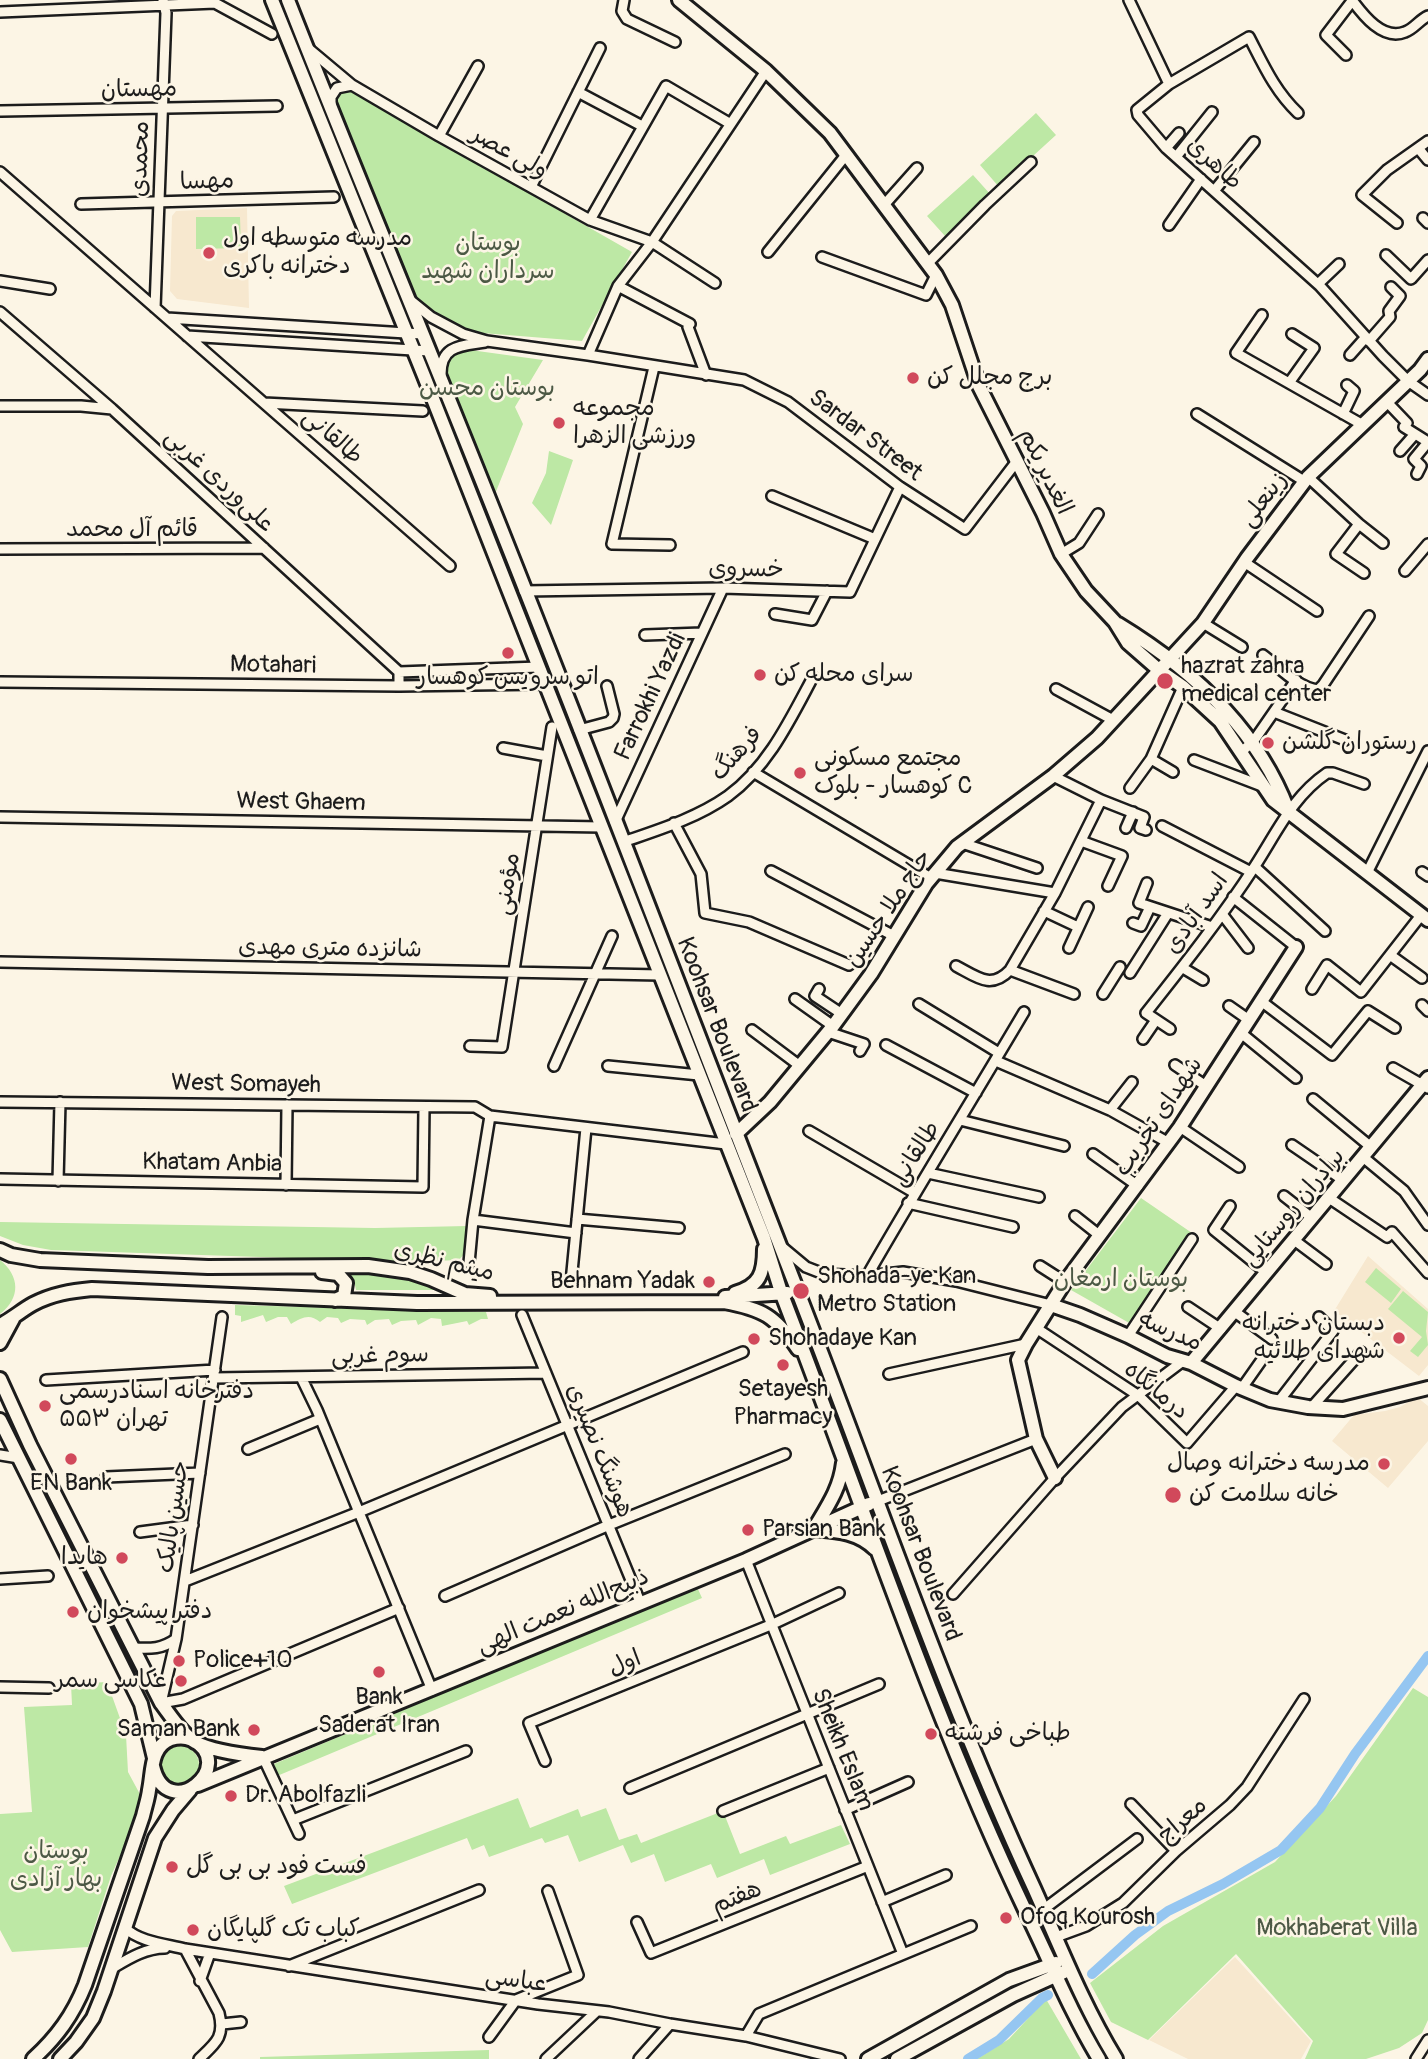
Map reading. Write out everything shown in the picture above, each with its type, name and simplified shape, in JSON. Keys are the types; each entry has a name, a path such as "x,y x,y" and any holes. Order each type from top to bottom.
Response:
{"street":[{"name":"Koohsar Boulevard","path":"272,0 413,349 764,1238 782,1294 919,1665 994,1845 1100,2059"},
{"name":"Koohsar Boulevard","path":"288,0 623,842 798,1291 913,1600 1010,1837 1103,2038 1116,2059"},
{"path":"624,0 622,11 627,19 675,42"},
{"name":"الغدیر یکم","path":"679,0 766,71 830,133 932,269 952,305 979,386 1062,554 1086,591 1115,622 1128,643 1220,721 1273,800 1425,917"},
{"path":"1129,0 1169,84"},
{"path":"1346,55 1326,35 1352,1 1368,20 1391,34 1406,32 1428,16"},
{"path":"0,12 215,3 272,34"},
{"name":"محمدی","path":"155,308 167,4"},
{"name":"طاهری","path":"1298,113 1283,99 1249,37 1169,84 1137,110 1138,115 1166,148 1318,284 1408,381 1428,395"},
{"name":"ولی عصر","path":"306,46 325,65 352,85 439,136 590,220 652,242 715,283"},
{"path":"531,187 600,48"},
{"path":"439,136 478,66"},
{"path":"588,355 618,286 652,242 766,71"},
{"path":"331,109 331,97 337,88 352,85"},
{"path":"590,220 666,86 729,123"},
{"path":"578,92 642,126"},
{"name":"مهستان","path":"1,111 277,106"},
{"path":"1176,157 1212,112"},
{"path":"1166,148 1179,133"},
{"path":"1397,223 1362,195 1387,170 1428,141"},
{"path":"1214,191 1254,142"},
{"path":"1418,148 1428,160"},
{"path":"768,251 846,155"},
{"path":"822,257 926,295 932,269 985,205 1031,162"},
{"path":"884,205 917,168"},
{"name":"طالقانی","path":"0,172 450,566"},
{"path":"1169,225 1201,179"},
{"name":"مهسا","path":"81,204 334,197"},
{"path":"1386,255 1411,279 1428,260"},
{"path":"1318,284 1339,264"},
{"path":"0,281 50,289"},
{"path":"618,286 689,325 706,375"},
{"path":"1350,355 1390,317 1389,311 1400,296 1391,287"},
{"path":"408,299 452,329 487,341"},
{"name":"علی‌وردی غربی","path":"0,312 112,409 399,672"},
{"path":"1262,315 1236,353 1363,425"},
{"path":"167,318 422,334"},
{"path":"1289,383 1314,348 1292,334"},
{"path":"187,336 429,351"},
{"path":"441,379 441,363 449,351 487,341"},
{"name":"Sardar Street","path":"487,341 744,380 788,402 900,487 964,529 1017,461"},
{"name":"زینعلی","path":"1160,671 1203,623 1244,562 1306,479 1420,370 1428,359"},
{"path":"654,367 612,544 670,545"},
{"path":"1343,414 1354,391 1347,385"},
{"path":"81,406 89,389"},
{"path":"263,402 423,411"},
{"path":"1387,402 1407,423 1404,427 1428,442 1414,459 1421,466 1417,474"},
{"path":"0,406 81,406 112,409"},
{"path":"1197,414 1306,479 1383,543"},
{"path":"1400,452 1415,434"},
{"name":"خسروی","path":"524,591 723,588 850,592 900,487"},
{"path":"772,496 875,539"},
{"path":"1062,554 1079,543 1098,514"},
{"path":"1359,524 1336,554 1364,573"},
{"path":"1405,571 1428,544"},
{"name":"قائم آل محمد","path":"0,549 264,548"},
{"path":"1244,562 1317,611"},
{"name":"Farrokhi Yazdi","path":"615,822 723,588"},
{"path":"775,614 812,620 827,591"},
{"path":"1263,655 1296,680 1318,690 1369,616"},
{"path":"1115,622 1170,660 1229,712 1253,742 1282,792 1289,810"},
{"path":"1203,623 1242,647"},
{"path":"645,635 702,633"},
{"path":"400,686 399,672 539,667"},
{"name":"حاج ملا حسین","path":"736,1134 755,1118 842,1014 871,974 933,875 962,843 1053,776 1097,738 1160,671"},
{"name":"فرهنگ","path":"623,842 704,811 728,796 753,772 773,747 813,677"},
{"path":"1242,751 1253,742 1296,680"},
{"name":"Motahari","path":"0,682 400,686 546,684"},
{"path":"579,730 613,718 607,686"},
{"path":"1130,788 1151,760 1183,687"},
{"path":"1056,690 1113,720"},
{"path":"1275,712 1345,740"},
{"name":"مؤمنی","path":"470,1046 502,1047 552,727"},
{"path":"503,748 547,756"},
{"path":"1368,872 1428,751"},
{"path":"1151,760 1173,772"},
{"path":"1194,760 1262,786"},
{"path":"753,772 933,875 1055,893"},
{"name":"اسد آبادی","path":"1156,1020 1146,1013 1222,914 1289,810 1327,773 1363,784"},
{"path":"1053,776 1101,800 1144,817 1140,828 1146,830"},
{"path":"956,966 985,981 1003,978 1010,970 1055,893 1101,800"},
{"path":"1126,828 1133,812"},
{"name":"West Ghaem","path":"0,817 602,827"},
{"path":"674,823 701,874 705,913 749,922 849,965"},
{"path":"1162,826 1253,869 1325,931"},
{"path":"1081,841 1122,856 1108,886"},
{"path":"962,843 1037,868"},
{"path":"771,871 894,936"},
{"path":"1147,883 1139,903 1212,927"},
{"path":"1233,897 1296,947"},
{"path":"1069,948 1088,907"},
{"path":"1133,923 1141,926 1150,907"},
{"path":"1044,911 1078,927"},
{"path":"1130,973 1168,913"},
{"path":"1222,914 1248,948"},
{"path":"1312,989 1327,965 1361,992 1425,917"},
{"path":"554,1066 612,936"},
{"name":"شهدای تخریب","path":"1026,1344 1065,1282 1180,1127 1296,947"},
{"path":"1390,955 1422,978"},
{"name":"شانزده متری مهدی","path":"0,962 660,975"},
{"path":"1103,994 1120,967"},
{"path":"1183,968 1203,980"},
{"path":"1010,970 1074,994"},
{"path":"819,989 815,996 842,1014"},
{"path":"795,999 830,1029 864,1044 860,1051"},
{"path":"1261,1001 1332,1055 1368,1011 1395,1028"},
{"path":"919,1004 998,1057 1110,1110 1169,1143"},
{"path":"1229,1006 1249,1020"},
{"name":"طالقانی","path":"867,1276 1024,1012"},
{"path":"1143,1039 1156,1020 1170,1030"},
{"path":"752,1030 800,1066"},
{"path":"1241,1033 1296,1078"},
{"path":"886,1045 976,1093"},
{"path":"1175,1065 1206,1086"},
{"path":"608,1066 699,1075"},
{"path":"1393,1068 1426,1084"},
{"path":"1110,1110 1132,1082"},
{"name":"برادران روستایی","path":"1187,1362 1221,1329 1426,1084"},
{"path":"1313,1099 1404,1191 1428,1225"},
{"name":"West Somayeh","path":"0,1102 475,1107 490,1116 726,1144"},
{"path":"58,1181 60,1102"},
{"path":"286,1185 288,1105"},
{"name":"Khatam Anbia","path":"0,1179 423,1187 424,1107"},
{"path":"469,1262 490,1116"},
{"path":"960,1120 1065,1146"},
{"path":"1180,1127 1239,1167"},
{"path":"571,1282 586,1128"},
{"path":"809,1131 915,1193"},
{"path":"1293,1145 1343,1180"},
{"path":"1093,1154 1138,1186"},
{"path":"928,1173 1039,1197"},
{"path":"1284,1196 1312,1218"},
{"path":"1329,1198 1387,1237 1392,1232 1428,1273"},
{"path":"908,1203 1013,1227"},
{"path":"1230,1206 1214,1230 1267,1272"},
{"path":"1074,1216 1099,1235"},
{"path":"577,1219 679,1228"},
{"path":"473,1220 576,1233"},
{"path":"722,1297 741,1291 760,1279 764,1260 764,1238"},
{"path":"1128,1336 1192,1239"},
{"path":"1294,1240 1326,1264"},
{"name":"مدرسه","path":"778,1244 806,1268 824,1274 867,1276 903,1272 956,1281 1051,1305 1080,1315 1239,1387 1279,1401 1311,1408 1343,1409 1428,1388"},
{"name":"میثم نظری","path":"5,1253 40,1260 208,1266 328,1265 386,1268 430,1279 465,1294 509,1299 722,1297 798,1291"},
{"path":"1040,1266 1065,1282"},
{"path":"287,1267 338,1274 346,1283 346,1289 344,1296 335,1301"},
{"name":"میثم نظری","path":"0,1325 48,1298 65,1292 92,1289 417,1303 724,1302 762,1312 777,1323 808,1364"},
{"path":"1188,1307 1221,1329"},
{"path":"1235,1312 1272,1339"},
{"name":"هوشنگ نصیری","path":"522,1315 640,1602"},
{"name":"حسین پالیک","path":"161,1703 176,1639 222,1317"},
{"path":"1279,1401 1333,1331 1319,1317"},
{"path":"0,1343 13,1319"},
{"name":"درمانگاه","path":"1036,1328 1139,1396 1186,1443 1239,1387"},
{"path":"889,1374 1026,1344"},
{"path":"1026,1344 1018,1360 1036,1438 1055,1478"},
{"path":"185,1581 359,1513 743,1352"},
{"path":"1311,1408 1360,1352"},
{"path":"1239,1387 1261,1361"},
{"path":"953,1594 1055,1478 1122,1407 1187,1362"},
{"name":"سوم غربی","path":"46,1380 214,1374 301,1377 546,1373"},
{"path":"301,1377 400,1608 432,1690"},
{"path":"0,1379 30,1445 161,1703 175,1722 201,1747 207,1762 203,1779 173,1810 155,1838 93,2018 60,2059"},
{"path":"248,1449 320,1419"},
{"path":"1,1425 141,1704 155,1775 174,1791 194,1787"},
{"path":"878,1501 1036,1438"},
{"path":"445,1596 609,1525 785,1454"},
{"path":"0,1455 19,1458"},
{"path":"843,1460 841,1478 835,1494 814,1529 854,1535 877,1551"},
{"path":"106,1477 200,1473"},
{"name":"ذبیح‌الله نعمت الهی","path":"194,1787 746,1560 878,1501"},
{"path":"140,1532 193,1525"},
{"name":"Sheikh Eslam","path":"746,1560 904,1954"},
{"path":"0,1579 48,1576"},
{"path":"773,1624 839,1593"},
{"path":"161,1703 183,1699 400,1608"},
{"name":"اول","path":"545,1761 529,1723 773,1624"},
{"path":"134,1648 155,1649 176,1639"},
{"path":"630,1788 879,1684"},
{"path":"0,1687 49,1688"},
{"name":"معراج","path":"1056,1937 1086,1926 1123,1903 1176,1851 1230,1805 1247,1787 1304,1699"},
{"path":"33,2059 61,2030 76,2009 143,1816 153,1762 163,1744 170,1739 187,1738 233,1753 263,1757 299,1834"},
{"path":"293,1820 466,1751"},
{"path":"723,1811 829,1768"},
{"path":"845,1810 908,1782"},
{"path":"1131,1804 1176,1851"},
{"path":"1044,1909 1137,1839"},
{"name":"هفتم","path":"637,1922 651,1953 868,1866"},
{"path":"883,1902 946,1875"},
{"path":"289,1966 480,1890"},
{"path":"489,2037 516,2000 578,1975 548,1891"},
{"path":"746,2036 759,2014 971,1926"},
{"path":"125,1928 132,1935 185,1949"},
{"path":"111,1969 132,1956 156,1948 185,1949"},
{"path":"185,1949 219,2013 222,2024 217,2043 200,2059"},
{"name":"عباسی","path":"185,1949 746,2036 840,2059"},
{"path":"200,1981 210,1953"},
{"path":"897,2059 1068,1964"},
{"path":"868,2059 1009,1980 1054,1970"},
{"path":"546,2059 597,2011"},
{"path":"222,2024 242,2022"},
{"path":"639,2059 670,2025"},
{"path":"1416,2059 1428,2039"}],"shaded area":[{"name":"مدرسه متوسطه اول دخترانه باکری","path":"247,208 249,308 177,299 170,291 172,216 176,211"},
{"name":"دبستان دخترانه شهدای طلائیه","path":"1368,1256 1428,1309 1428,1365 1419,1376 1334,1311"},
{"name":"مدرسه دخترانه وصال","path":"1417,1397 1428,1406 1428,1441 1388,1488 1332,1441 1354,1415 1400,1407"},
{"path":"1235,1957 1311,2041 1301,2059 1188,2059 1149,2040"}],"green space":[{"name":"بوستان سرداران شهید","path":"348,90 632,252 582,341 465,331 424,307 417,297 355,157 335,106 337,95"},
{"path":"1036,113 1056,135 999,187 980,165"},
{"path":"973,175 991,195 945,236 927,216"},
{"path":"196,217 240,217 241,248 196,249"},
{"name":"بوستان محسن","path":"463,349 543,360 515,407 523,424 495,494 443,366 451,353"},
{"path":"549,451 573,460 551,525 532,503 546,473"},
{"name":"بوستان ارمغان","path":"1141,1198 1192,1233 1131,1324 1071,1290"},
{"path":"0,1222 375,1228 467,1226 464,1254 459,1260 411,1262 51,1250 23,1245 0,1236"},
{"path":"0,1260 11,1273 15,1294 0,1314"},
{"path":"1376,1268 1401,1289 1391,1303 1365,1282"},
{"path":"335,1271 398,1277 442,1290 356,1290 349,1275"},
{"path":"1403,1291 1428,1312 1428,1345 1418,1357 1410,1351 1422,1337 1388,1309"},
{"path":"235,1305 486,1312 488,1319 481,1319 469,1325 467,1321 442,1326 441,1319 431,1318 418,1325 416,1320 392,1325 389,1319 375,1320 367,1325 365,1320 350,1319 341,1323 338,1318 327,1317 320,1322 309,1317 291,1324 287,1317 266,1322 263,1315 241,1322 241,1316 235,1315"},
{"path":"697,1587 702,1598 277,1776 274,1764"},
{"name":"بوستان بهار آزادی","path":"107,1682 126,1735 128,1772 142,1798 129,1836 111,1876 88,1947 12,1952 0,1930 0,1814 32,1812 24,1707 72,1705 71,1684"},
{"name":"Mokhaberat Villa","path":"1413,1688 1428,1697 1428,2020 1422,2033 1399,2048 1366,2059 1305,2059 1313,2041 1236,1954 1148,2040 1111,2022 1090,1983 1163,1926 1275,1862 1336,1796"},
{"path":"180,1746 194,1751 199,1765 194,1779 180,1784 166,1779 161,1765 166,1751"},
{"path":"518,1798 530,1828 578,1809 581,1817 606,1808 619,1840 637,1834 641,1843 723,1811 740,1854 786,1836 790,1844 841,1825 850,1844 770,1875 764,1859 717,1878 711,1864 665,1882 654,1854 631,1863 623,1845 579,1862 568,1835 545,1843 542,1838 489,1857 484,1845 472,1850 467,1838 292,1904 284,1886"},
{"path":"1046,1999 1081,2059 977,2059 1009,2039"},
{"path":"489,2050 489,2059 260,2059 260,2057"}],"waterway":[{"path":"1092,1974 1135,1935 1168,1911 1223,1884 1281,1850 1320,1808 1355,1754 1428,1656"},
{"path":"968,2059 999,2040 1048,1995"}],"place":[{"name":"مدرسه متوسطه اول دخترانه باکری","path":"209,253"},
{"name":"برج مجلل کن","path":"913,378"},
{"name":"مجموعه ورزشی الزهرا","path":"559,423"},
{"name":"اتو سرویس کوهسار","path":"508,653"},
{"name":"سرای محله کن","path":"760,675"},
{"name":"hazrat zahra medical center","path":"1165,681"},
{"name":"رستوران گلشن","path":"1268,743"},
{"name":"مجتمع مسکونی کوهسار - بلوک C","path":"800,773"},
{"name":"Behnam Yadak","path":"709,1282"},
{"name":"Shohada-ye Kan Metro Station","path":"801,1291"},
{"name":"دبستان دخترانه شهدای طلائیه","path":"1399,1338"},
{"name":"Shohadaye Kan","path":"754,1339"},
{"name":"Setayesh Pharmacy","path":"783,1365"},
{"name":"دفترخانه اسنادرسمی ۵۵۳ تهران","path":"45,1406"},
{"name":"EN Bank","path":"71,1459"},
{"name":"مدرسه دخترانه وصال","path":"1384,1464"},
{"name":"خانه سلامت کن","path":"1173,1495"},
{"name":"Parsian Bank","path":"748,1530"},
{"name":"هایدا","path":"122,1558"},
{"name":"دفتر پیشخوان","path":"73,1612"},
{"name":"Police+10","path":"179,1661"},
{"name":"Bank Saderat Iran","path":"379,1672"},
{"name":"عکاسی سمر","path":"181,1681"},
{"name":"Saman Bank","path":"254,1730"},
{"name":"طباخی فرشته","path":"931,1734"},
{"name":"Dr. Abolfazli","path":"231,1796"},
{"name":"فست فود بی بی گل","path":"172,1867"},
{"name":"Ofoq Kourosh","path":"1006,1918"},
{"name":"کباب تک گلپایگان","path":"193,1930"}]}
